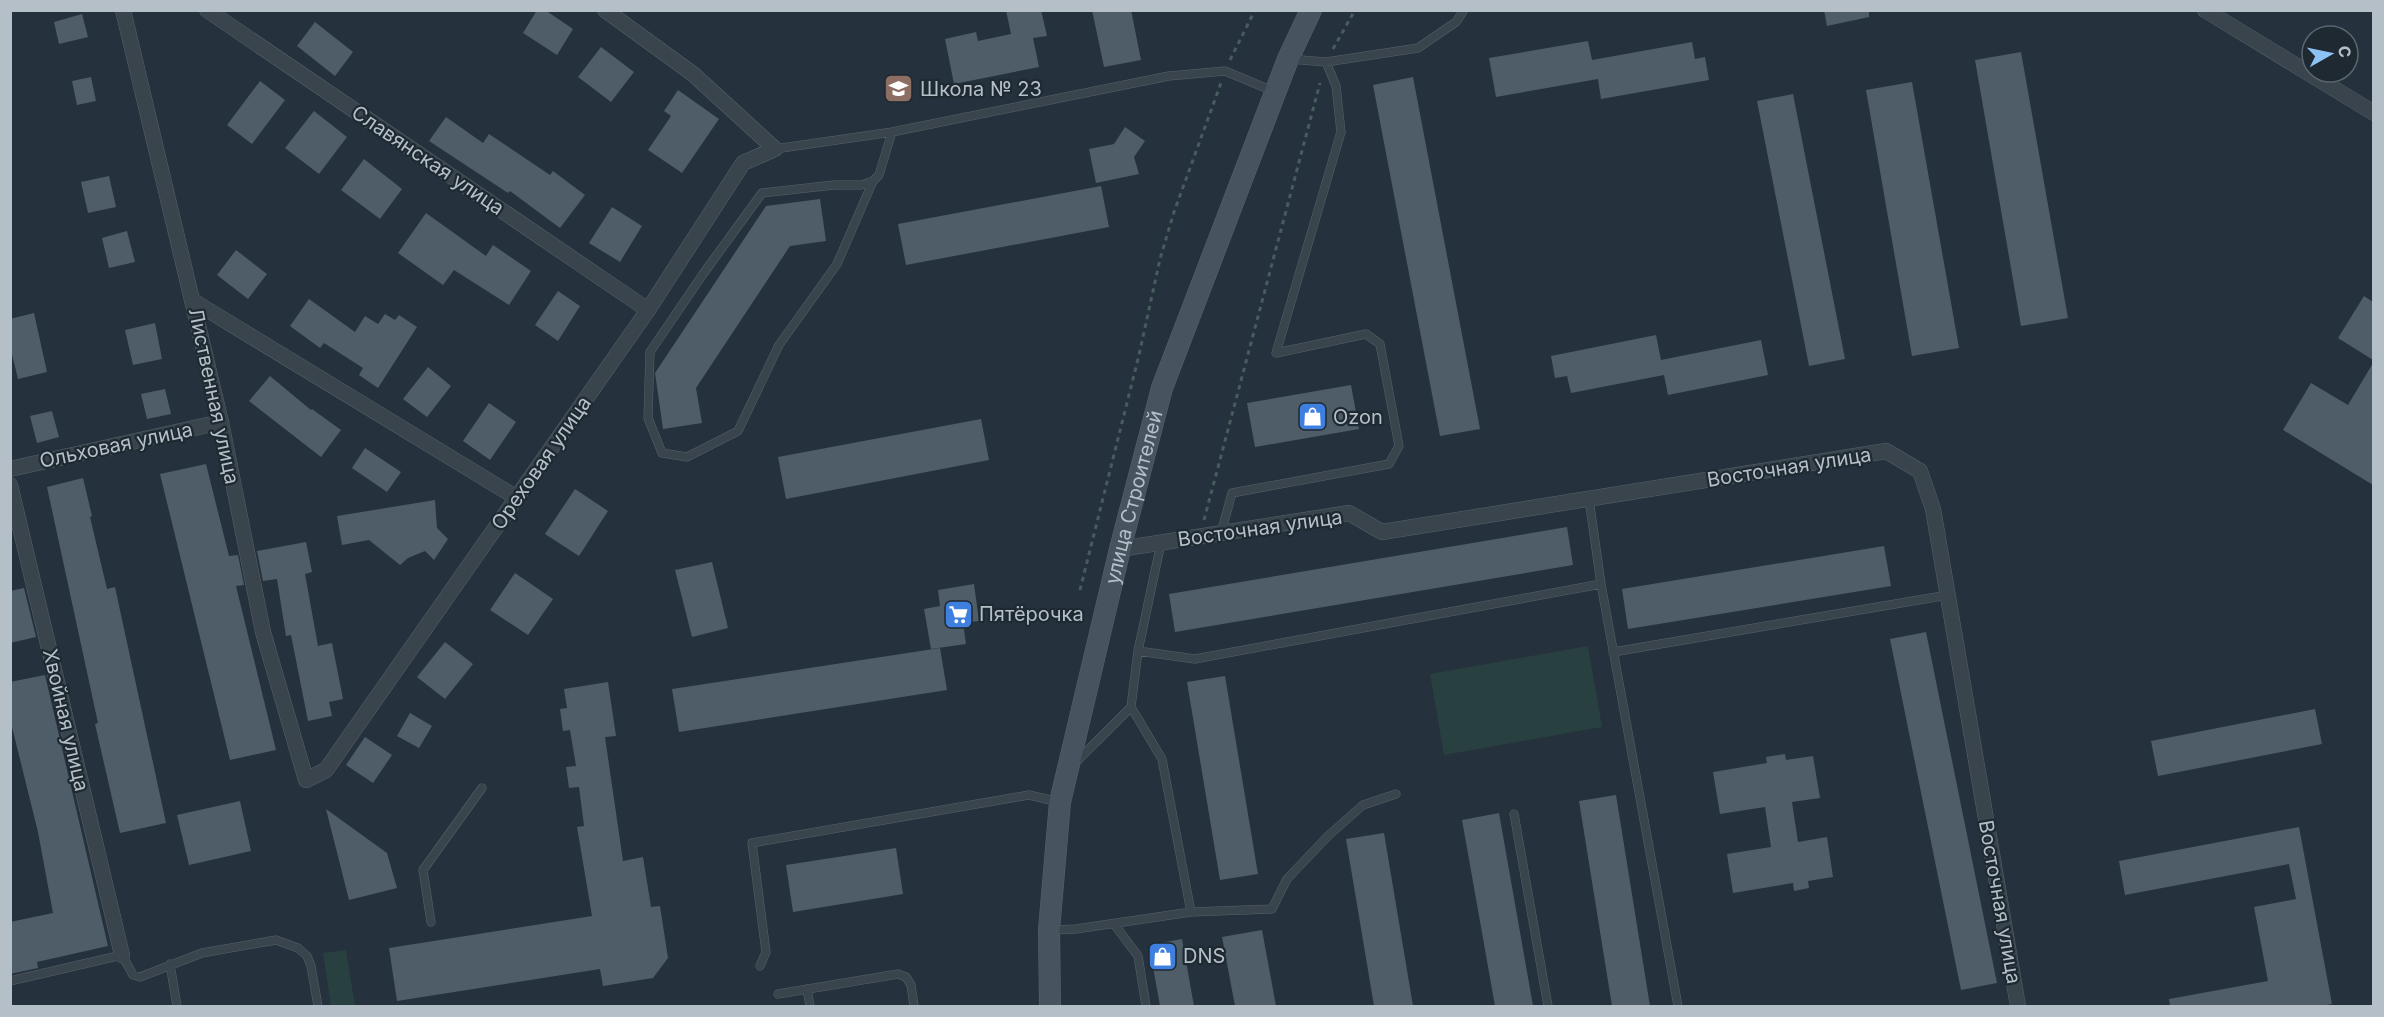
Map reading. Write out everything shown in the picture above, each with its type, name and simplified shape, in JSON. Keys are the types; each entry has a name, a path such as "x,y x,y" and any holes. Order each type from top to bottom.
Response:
{"main road":[{"name":"улица Строителей","path":"1050,1006 1049,930 1060,802 1120,549 1162,388 1288,59 1311,10"}],"street":[{"name":"Лиственная улица","path":"123,10 221,422 263,632 306,780"},
{"name":"Славянская улица","path":"207,10 648,310"},
{"path":"605,10 693,74 775,149"},
{"path":"2205,10 2373,113"},
{"name":"Ореховая улица","path":"306,780 326,770 648,310 743,163 775,149"},
{"path":"193,301 517,498"},
{"name":"Ольховая улица","path":"10,468 221,422"},
{"name":"Восточная улица","path":"1120,549 1349,513 1382,532 1886,451 1920,471 1933,509 2018,1006"},
{"name":"Хвойная улица","path":"10,485 122,955"}],"lane":[{"path":"1288,59 1326,62 1418,48 1456,22 1464,10"},
{"path":"1221,533 1232,493 1389,464 1399,446 1380,344 1366,334 1276,353 1341,132 1336,86 1326,62"},
{"path":"775,149 892,132 1169,76 1225,71 1275,93"},
{"path":"873,181 861,185 834,184 762,193 650,352 648,418 662,453 687,457 738,431 779,345 837,264 873,181 879,175 892,132"},
{"path":"1588,499 1600,584 1678,1006"},
{"path":"1068,771 1131,707 1138,651 1161,542"},
{"path":"1138,651 1195,659 1600,584"},
{"path":"1613,652 1948,595"},
{"path":"1131,707 1162,759 1191,912"},
{"path":"431,922 423,870 482,789"},
{"path":"1049,930 1076,930 1191,912 1272,909 1287,879 1328,836 1363,805 1396,794"},
{"path":"760,966 766,952 752,843 1029,795 1060,802"},
{"path":"1514,814 1548,1006"},
{"path":"1114,924 1138,956 1146,1006"},
{"path":"10,981 122,955 133,975 140,977 202,953 276,940 298,948 307,956 318,1006"},
{"path":"170,964 177,1006"},
{"path":"778,994 898,974 906,976 914,1006"},
{"path":"807,989 810,1006"}],"path":[{"path":"1080,590 1174,212 1225,71 1255,10"},
{"path":"1199,536 1326,62 1355,10"}],"green space":[{"path":"1588,646 1602,727 1444,755 1430,674"},
{"path":"346,950 355,1006 331,1006 323,953"}],"building":[{"path":"537,10 545,10 573,29 557,55 523,33"},
{"path":"1006,10 1041,10 1047,36 1033,38 1039,67 954,84 945,39 976,32 978,41 1011,34"},
{"path":"1092,10 1131,10 1141,60 1104,67"},
{"path":"1824,10 1869,10 1869,17 1827,26"},
{"path":"82,14 88,37 59,44 54,22"},
{"path":"315,22 353,52 335,76 297,46"},
{"path":"1588,41 1592,60 1692,42 1695,59 1705,57 1709,80 1601,99 1598,79 1496,97 1489,58"},
{"path":"601,47 634,72 611,102 578,77"},
{"path":"2021,52 2068,318 2021,326 1975,60"},
{"path":"91,77 96,101 77,105 72,81"},
{"path":"1413,77 1480,429 1440,436 1373,85"},
{"path":"260,81 285,100 252,144 227,125"},
{"path":"1912,82 1959,348 1912,356 1866,90"},
{"path":"678,90 719,119 682,173 648,150 671,116 664,111"},
{"path":"1793,94 1845,359 1809,366 1757,101"},
{"path":"314,111 347,137 319,174 285,148"},
{"path":"446,117 483,143 489,134 550,175 553,171 585,195 560,228 510,191 508,193 429,141"},
{"path":"1125,127 1145,141 1134,157 1139,174 1096,183 1089,149 1114,144"},
{"path":"364,159 402,189 380,219 341,190"},
{"path":"109,176 116,207 88,213 81,182"},
{"path":"1101,186 1109,227 906,265 898,224"},
{"path":"820,199 826,241 790,246 696,388 702,423 663,429 655,373 766,206"},
{"path":"612,207 642,226 620,262 589,243"},
{"path":"426,213 486,256 493,245 531,271 509,305 454,270 443,285 398,253"},
{"path":"127,231 135,262 109,268 102,238"},
{"path":"236,250 267,274 248,299 217,275"},
{"path":"558,291 580,306 558,341 535,325"},
{"path":"2364,296 2373,302 2373,360 2338,338"},
{"path":"309,299 355,332 365,316 378,324 385,314 395,320 399,315 417,327 378,388 359,375 363,368 324,343 320,348 290,326"},
{"path":"34,313 47,372 18,379 10,346 10,319"},
{"path":"155,323 162,359 133,365 125,330"},
{"path":"1656,335 1661,360 1761,340 1768,375 1668,395 1664,375 1571,393 1567,376 1555,378 1551,356"},
{"path":"2373,363 2373,485 2283,430 2311,383 2348,405"},
{"path":"428,367 451,386 427,417 403,399"},
{"path":"270,376 311,410 341,430 321,457 249,401"},
{"path":"1351,385 1359,429 1255,447 1247,403"},
{"path":"165,389 171,414 147,419 141,394"},
{"path":"489,403 516,422 490,460 463,441"},
{"path":"52,411 59,437 37,443 30,416"},
{"path":"981,419 989,460 786,499 778,457"},
{"path":"365,448 401,472 387,492 352,468"},
{"path":"206,464 229,556 238,555 244,585 236,586 276,750 230,760 160,474"},
{"path":"83,478 107,589 115,587 166,823 120,833 95,724 98,723 47,487"},
{"path":"575,489 608,511 579,556 545,534"},
{"path":"435,500 437,528 448,539 434,560 425,551 408,558 400,565 369,540 342,545 337,516"},
{"path":"1567,527 1573,565 1175,632 1169,594"},
{"path":"306,542 312,572 305,574 318,646 332,643 343,699 329,702 332,716 308,721 291,635 286,636 277,579 263,581 257,551"},
{"path":"1884,546 1891,586 1628,629 1622,589"},
{"path":"712,562 728,628 692,637 675,570"},
{"path":"515,573 553,599 528,635 490,610"},
{"path":"974,584 979,621 963,623 966,644 931,649 924,609 940,606 938,590"},
{"path":"24,588 36,637 10,643 10,591"},
{"path":"1926,632 1997,983 1961,990 1890,639"},
{"path":"445,642 473,664 445,699 417,677"},
{"path":"940,648 947,690 679,732 672,689"},
{"path":"45,675 108,946 37,962 38,968 10,974 10,922 53,913 38,832 10,719 10,682"},
{"path":"1225,676 1258,874 1220,880 1187,682"},
{"path":"608,682 616,736 605,737 623,861 643,857 651,907 660,906 668,958 653,978 603,986 600,969 397,1001 389,948 592,916 577,827 584,826 579,787 569,788 566,767 576,766 570,730 563,731 560,709 567,708 564,689"},
{"path":"2315,709 2322,744 2158,776 2151,741"},
{"path":"410,713 432,726 419,748 397,736"},
{"path":"365,737 392,755 373,783 346,765"},
{"path":"1785,754 1786,760 1813,756 1820,798 1792,802 1798,842 1827,837 1833,877 1808,881 1809,888 1794,891 1793,883 1733,893 1727,854 1771,847 1765,807 1720,814 1713,772 1767,763 1766,757"},
{"path":"1616,795 1650,1006 1612,1006 1579,801"},
{"path":"240,801 251,851 189,865 177,815"},
{"path":"326,809 387,853 397,888 349,900"},
{"path":"1499,813 1533,1006 1495,1006 1462,820"},
{"path":"2299,827 2332,1004 2320,1006 2170,1006 2169,999 2268,981 2254,907 2296,899 2289,864 2125,895 2119,861"},
{"path":"1384,833 1413,1006 1374,1006 1346,839"},
{"path":"896,848 903,894 793,912 786,865"},
{"path":"1262,930 1276,1006 1235,1006 1222,937"},
{"path":"1182,939 1194,1006 1160,1006 1149,945"}],"place":[{"name":"Школа № 23","path":"899,89"},
{"name":"Ozon","path":"1312,417"},
{"name":"Пятёрочка","path":"958,614"},
{"name":"DNS","path":"1162,956"}]}
